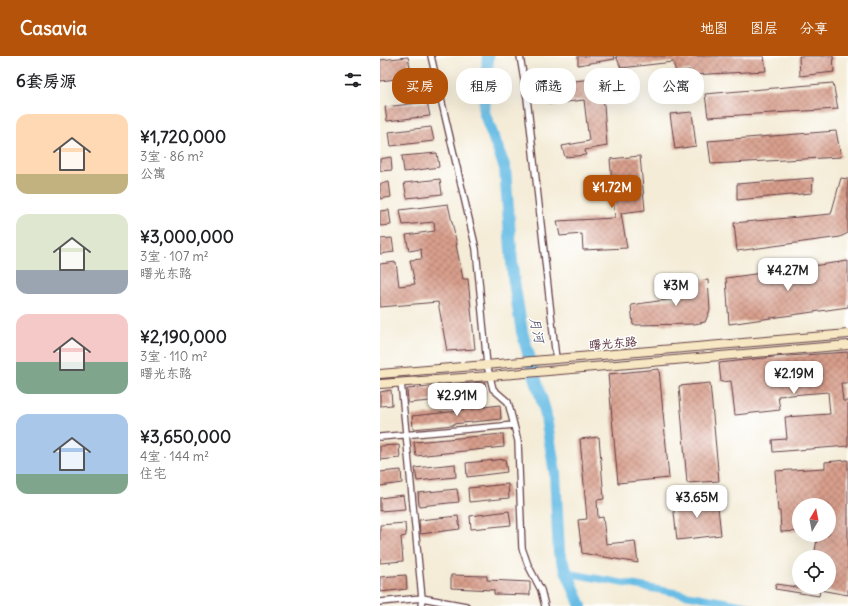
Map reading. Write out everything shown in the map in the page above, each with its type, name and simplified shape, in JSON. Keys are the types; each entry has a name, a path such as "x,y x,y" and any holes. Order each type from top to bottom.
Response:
{"main road":[{"name":"曙光东路","path":"380,374 848,334"},
{"name":"曙光东路","path":"380,384 848,346"}],"street":[{"path":"431,56 476,249 487,365 493,389 508,402 518,442 522,548 528,565 541,590 545,606"},
{"path":"520,56 527,98 556,359"},
{"path":"401,382 422,598 421,606"},
{"path":"380,437 514,425"},
{"path":"380,602 422,598 466,606"}],"building":[{"path":"578,56 614,56 615,59 578,65"},
{"path":"616,56 764,56 766,71 704,74 704,68 675,68 673,62 621,68"},
{"path":"799,56 833,56 834,72 800,76"},
{"path":"408,57 410,68 392,68 392,80 380,81 380,60"},
{"path":"584,80 584,100 576,101 576,81"},
{"path":"833,83 838,109 708,117 705,94"},
{"path":"410,104 427,104 430,116 387,121 385,107"},
{"path":"584,104 604,104 607,146 585,150 586,155 565,157 562,146 589,141"},
{"path":"692,112 696,146 675,149 670,114"},
{"path":"431,127 434,141 391,146 389,132"},
{"path":"836,131 841,157 711,164 708,141"},
{"path":"437,153 439,167 404,172 402,156"},
{"path":"640,156 645,210 621,213 627,248 583,250 582,234 560,236 557,221 615,218 610,159"},
{"path":"391,157 392,170 380,171 380,159"},
{"path":"813,178 812,193 737,200 737,184"},
{"path":"841,178 848,179 848,233 840,237 737,251 734,223 831,214"},
{"path":"440,179 442,194 407,198 404,183"},
{"path":"389,182 391,197 380,199 380,184"},
{"path":"448,204 463,279 468,279 475,349 447,351 438,302 380,307 380,264 396,262 399,286 415,284 410,260 422,259 421,249 409,251 406,235 435,231 434,222 403,225 400,210"},
{"path":"389,210 391,225 380,226 380,211"},
{"path":"392,238 394,252 380,254 380,239"},
{"path":"848,261 848,307 729,324 726,278"},
{"path":"708,280 710,310 705,322 694,324 633,325 631,305 679,298 679,282"},
{"path":"848,352 848,383 841,383 843,401 848,401 848,446 773,452 772,440 787,439 785,417 830,414 828,392 778,396 780,410 735,415 731,381 721,382 719,363 774,357"},
{"path":"659,369 669,478 618,483 608,374"},
{"path":"485,382 486,396 408,403 407,389"},
{"path":"710,383 719,481 687,483 679,386"},
{"path":"391,390 392,405 380,406 380,392"},
{"path":"500,405 501,419 413,429 412,416"},
{"path":"503,434 504,447 416,456 414,442"},
{"path":"599,437 604,499 597,500 598,518 603,517 606,544 635,541 638,563 582,553 578,520 587,519 580,439"},
{"path":"399,445 400,458 380,460 380,446"},
{"path":"505,459 507,472 467,477 466,463"},
{"path":"848,460 848,595 836,593 836,550 815,550 816,542 836,542 836,498 792,498 792,531 781,532 775,471 825,468 825,462"},
{"path":"455,464 456,477 417,481 415,468"},
{"path":"401,470 402,483 380,486 380,472"},
{"path":"508,484 509,498 469,502 468,488"},
{"path":"457,489 459,502 419,506 418,493"},
{"path":"403,495 405,509 380,511 380,498"},
{"path":"717,498 721,535 677,540 673,503"},
{"path":"509,511 511,525 471,529 470,516"},
{"path":"458,516 460,529 420,534 419,520"},
{"path":"405,523 406,536 401,537 403,561 380,563 380,525"},
{"path":"406,575 407,589 380,592 380,577"},
{"path":"451,575 487,576 487,580 530,582 530,595 494,594 494,590 451,588"},
{"path":"776,584 792,586 792,592 775,589"},
{"path":"806,594 819,594 819,596"}],"waterway":[{"name":"月河","path":"488,56 484,112 505,168 513,276 522,332 545,411 555,473 559,553 581,606"},
{"path":"567,573 748,606"}]}
